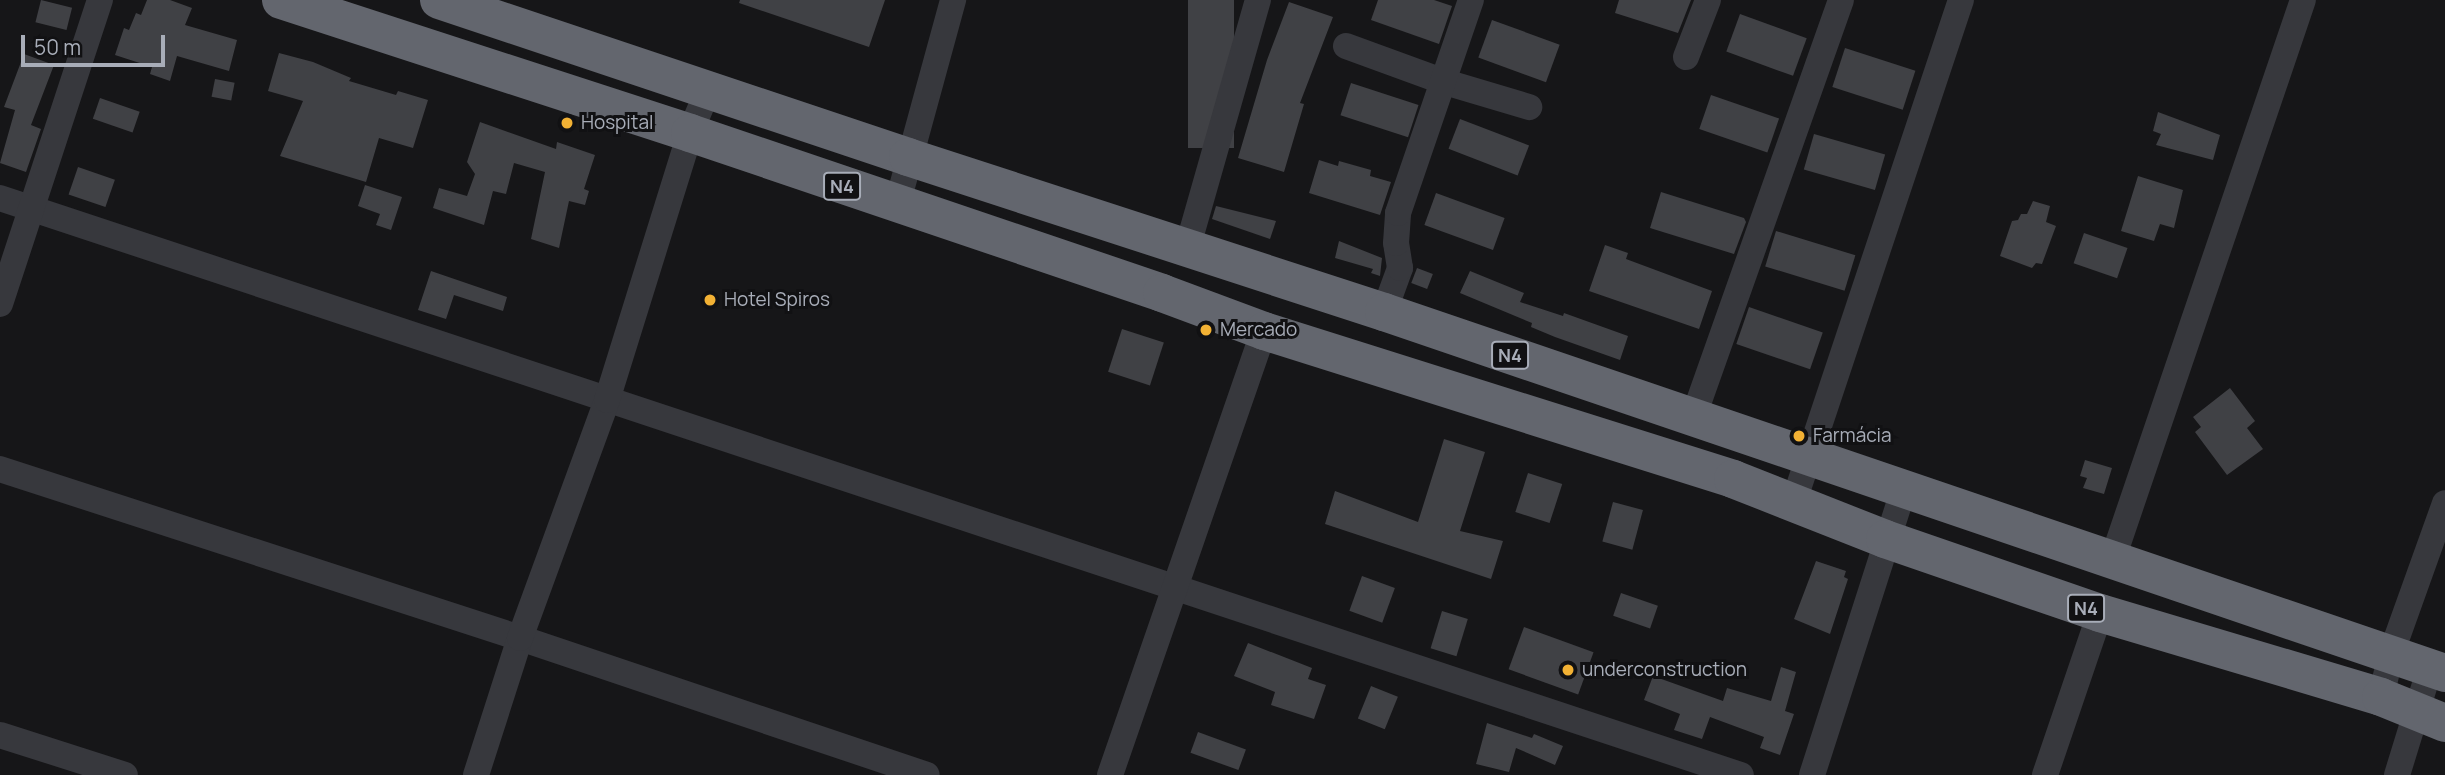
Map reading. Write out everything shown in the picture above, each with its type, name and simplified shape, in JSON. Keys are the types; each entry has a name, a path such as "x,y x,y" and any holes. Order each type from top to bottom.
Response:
{"highway":[{"name":"N4","path":"281,0 690,133 1162,293 1264,331 1794,501 1885,539 2100,613 2381,697 2431,718"},
{"name":"N4","path":"439,0 493,8 708,90 908,158 1384,312 2437,670"}],"street":[{"path":"0,304 100,0"},
{"path":"897,205 953,0"},
{"path":"1187,249 1258,0"},
{"path":"1384,312 1399,268 1396,243 1398,213 1446,82 1471,0"},
{"path":"1686,57 1708,0"},
{"path":"1693,418 1841,0"},
{"path":"1794,501 1961,0"},
{"path":"2112,558 2303,0"},
{"path":"1346,46 1446,82 1529,107"},
{"path":"476,775 520,638 607,400 690,133 708,90"},
{"path":"0,198 1741,775"},
{"path":"1110,775 1264,331"},
{"path":"0,469 520,638 927,775"},
{"path":"1812,775 1885,539 1904,488"},
{"path":"2381,697 2391,654 2440,538 2445,503"},
{"path":"2045,775 2100,613"},
{"path":"2397,775 2431,718 2437,670"},
{"path":"0,735 125,775"}],"building":[{"path":"41,0 72,8 66,30 35,22"},
{"path":"147,0 170,0 192,8 185,25 237,40 229,71 177,56 170,81 150,74 152,67 115,55 124,28 129,30 136,13 141,15"},
{"path":"740,0 885,0 869,47 739,3"},
{"path":"1188,0 1234,0 1234,148 1188,148"},
{"path":"1378,0 1434,0 1452,6 1439,44 1371,20"},
{"path":"1619,0 1691,0 1678,33 1615,13"},
{"path":"1289,2 1333,17 1300,103 1304,104 1284,172 1238,158 1267,60"},
{"path":"1740,14 1807,38 1793,76 1726,52"},
{"path":"1492,20 1560,45 1546,82 1478,58"},
{"path":"1845,48 1915,71 1903,110 1832,87"},
{"path":"279,53 313,62 351,78 349,81 396,95 398,91 428,100 413,148 379,138 366,182 280,156 303,101 268,91"},
{"path":"24,54 54,65 31,125 41,129 26,172 0,163 15,110 4,107"},
{"path":"215,79 235,83 231,100 212,97"},
{"path":"1351,83 1419,105 1408,137 1340,115"},
{"path":"1711,95 1779,118 1767,152 1699,129"},
{"path":"100,98 140,112 133,132 93,119"},
{"path":"2158,112 2220,135 2213,160 2156,145 2161,134 2153,131"},
{"path":"1460,119 1529,146 1518,175 1449,149"},
{"path":"480,122 556,149 557,142 595,155 584,189 589,191 585,205 569,201 559,248 531,239 545,172 514,163 506,194 493,191 484,225 433,208 439,188 467,196 475,174 467,162"},
{"path":"1814,134 1885,154 1875,190 1804,170"},
{"path":"1319,160 1338,166 1339,161 1371,170 1370,176 1391,182 1380,215 1309,193"},
{"path":"78,167 115,180 105,207 69,194"},
{"path":"2138,176 2183,190 2174,228 2160,224 2154,241 2121,231"},
{"path":"365,185 402,197 391,230 376,225 380,214 358,206"},
{"path":"1661,192 1744,218 1746,222 1734,254 1650,228"},
{"path":"1436,193 1505,218 1493,250 1424,225"},
{"path":"2033,201 2050,206 2046,222 2056,226 2042,264 2036,263 2032,268 2000,256 2012,221 2018,220 2021,214 2027,214"},
{"path":"1216,206 1276,221 1270,239 1212,219"},
{"path":"1776,231 1855,255 1845,291 1765,266"},
{"path":"2084,233 2127,248 2117,278 2074,263"},
{"path":"1339,241 1382,258 1380,276 1371,273 1373,269 1335,258"},
{"path":"1605,245 1628,253 1626,259 1712,291 1699,329 1589,291"},
{"path":"1417,268 1433,274 1427,289 1411,283"},
{"path":"431,271 507,297 503,311 454,295 446,319 418,310"},
{"path":"1470,271 1524,293 1520,302 1563,316 1564,313 1628,336 1620,360 1531,327 1532,323 1460,293"},
{"path":"1749,307 1823,332 1810,369 1736,344"},
{"path":"1122,329 1164,343 1150,385 1108,372"},
{"path":"2230,388 2255,421 2247,428 2263,449 2227,475 2195,432 2201,427 2193,417"},
{"path":"1444,439 1485,452 1460,531 1503,541 1491,579 1325,524 1335,491 1418,522"},
{"path":"2085,460 2112,468 2104,494 2083,488 2087,478 2080,476"},
{"path":"1528,473 1562,484 1550,523 1515,512"},
{"path":"1613,502 1643,510 1632,550 1602,542"},
{"path":"1816,561 1846,571 1844,577 1848,579 1830,634 1794,619"},
{"path":"1362,576 1395,588 1382,623 1349,611"},
{"path":"1621,593 1658,606 1650,628 1613,616"},
{"path":"1442,611 1468,619 1456,656 1431,648"},
{"path":"1524,627 1594,652 1578,695 1509,669"},
{"path":"1248,643 1312,668 1308,679 1326,685 1314,719 1271,705 1275,692 1234,676"},
{"path":"1781,667 1796,672 1785,711 1794,714 1780,755 1760,748 1764,737 1710,717 1702,739 1674,730 1680,714 1644,700 1653,676 1723,701 1727,688 1771,701"},
{"path":"1371,686 1398,697 1385,729 1358,718"},
{"path":"1487,723 1532,738 1534,734 1563,746 1555,765 1516,748 1509,772 1476,764"},
{"path":"1198,732 1246,749 1238,770 1190,753"}],"place":[{"name":"Hospital","path":"567,123"},
{"name":"Hotel Spiros","path":"710,300"},
{"name":"Mercado","path":"1206,330"},
{"name":"Farmácia","path":"1799,436"},
{"name":"underconstruction","path":"1568,670"}]}
